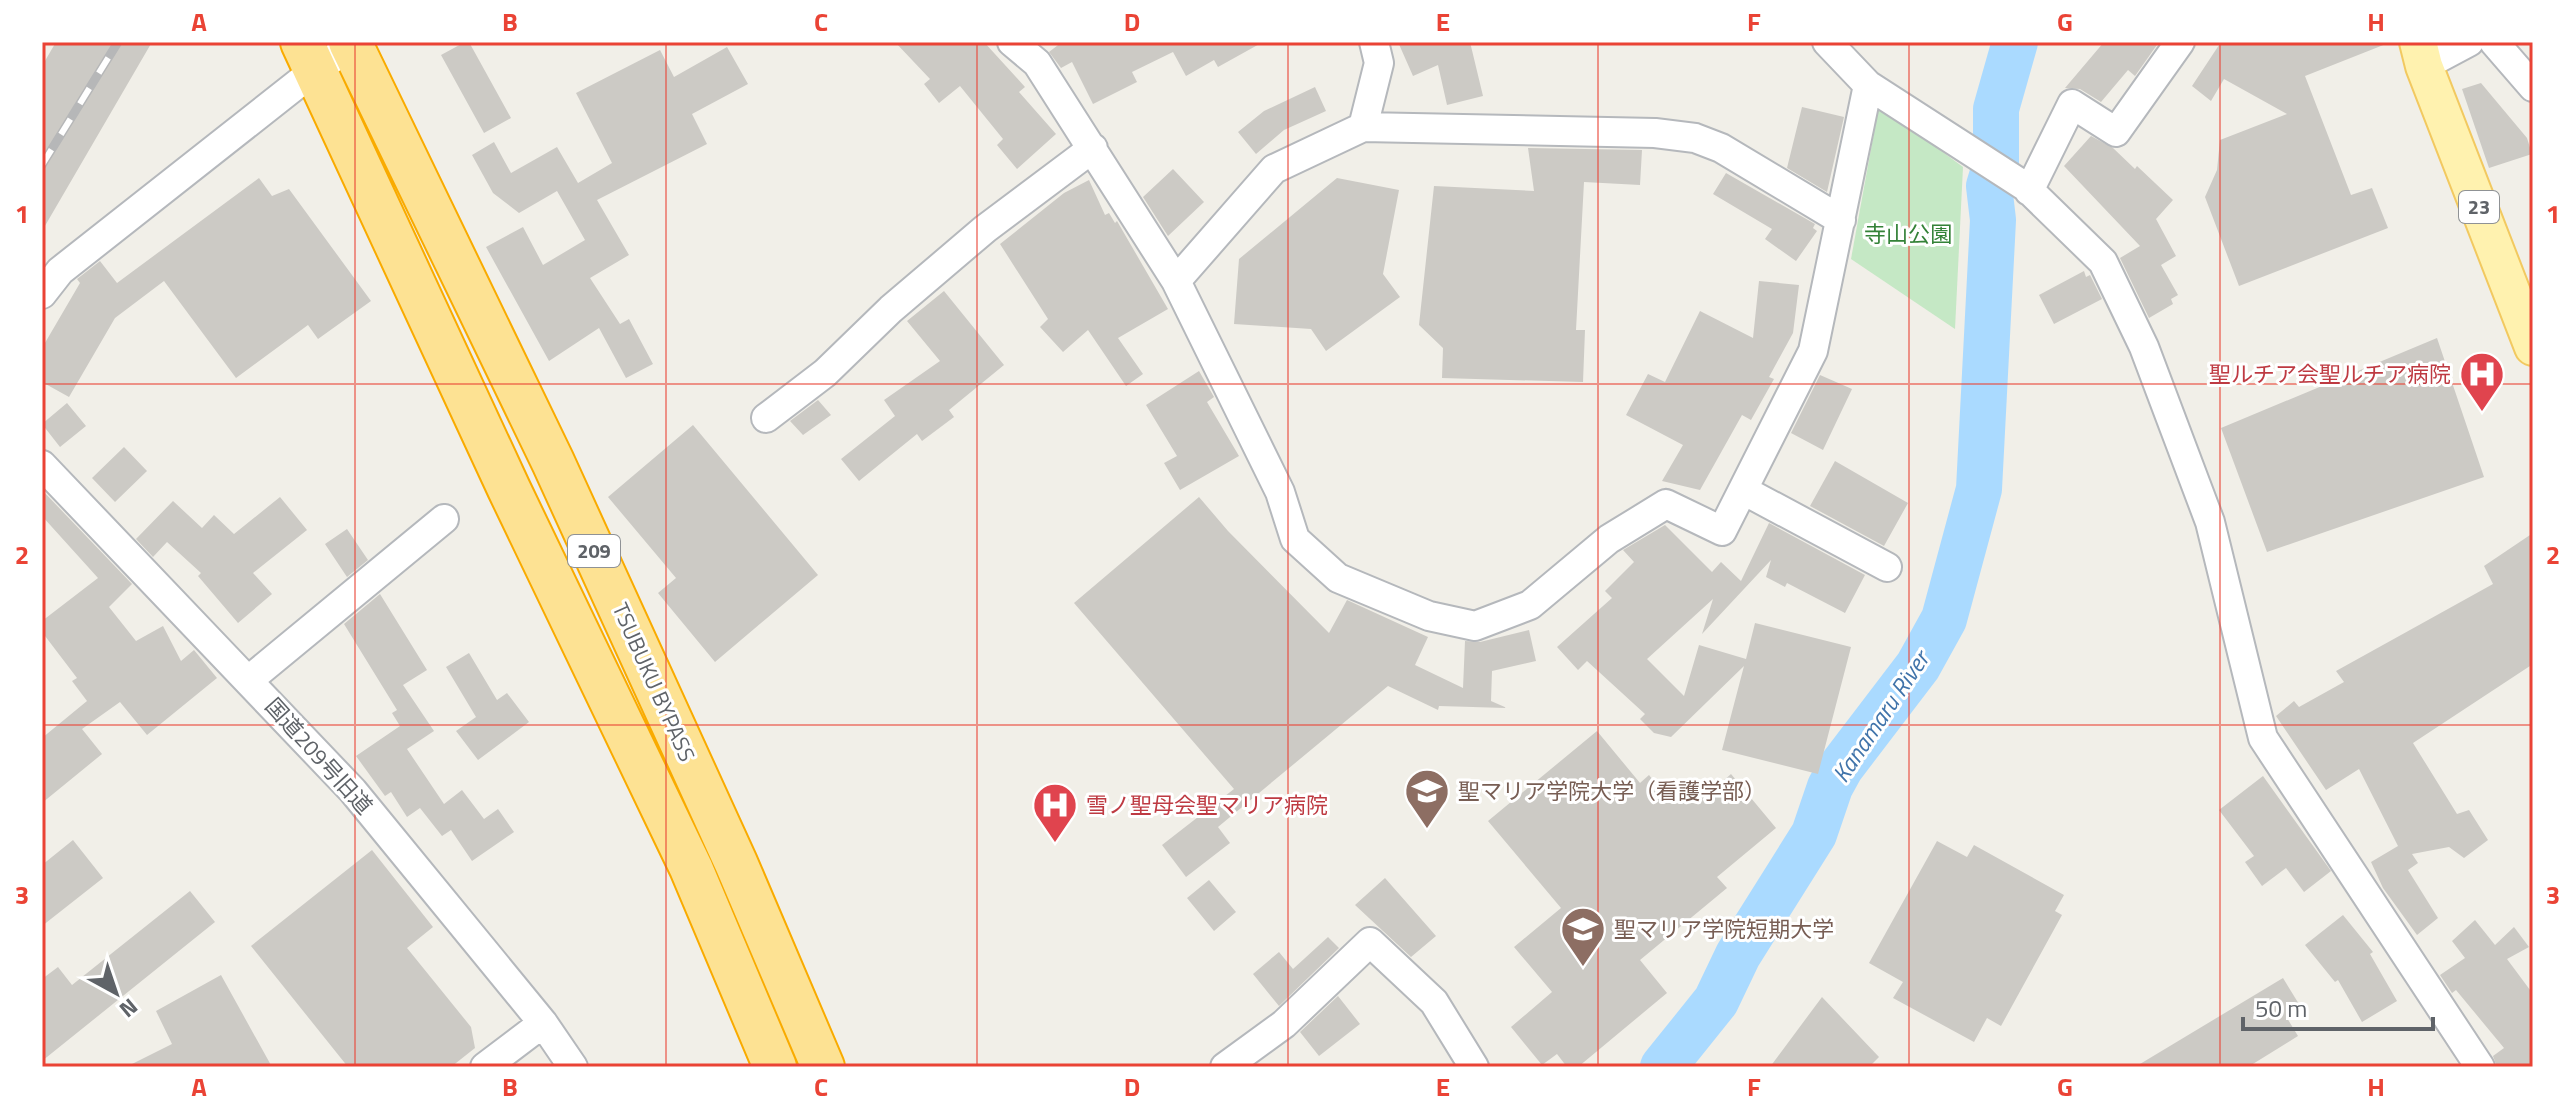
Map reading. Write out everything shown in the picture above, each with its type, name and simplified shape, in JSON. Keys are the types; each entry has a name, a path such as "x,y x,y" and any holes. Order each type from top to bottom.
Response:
{"highway":[{"name":"TSUBUKU BYPASS","path":"353,44 560,476 736,863 823,1067"},
{"name":"TSUBUKU BYPASS","path":"309,56 502,475 691,868 775,1067"}],"main road":[{"name":"23","path":"2421,54 2533,347"}],"street":[{"path":"1012,42 1037,63 1176,281 1280,492 1295,539 1338,578 1429,616 1475,626 1530,605 1609,539 1666,504 1722,531 1813,351 1868,85"},
{"path":"1363,127 1379,63 1374,42"},
{"path":"1827,42 1868,85 2029,191 2103,262 2144,347 2210,522 2263,738 2480,1067"},
{"path":"2029,191 2072,104 2116,132 2180,42"},
{"path":"2421,54 2469,42"},
{"path":"2494,42 2533,87"},
{"path":"42,294 60,271 309,56 353,44"},
{"path":"1176,281 1274,169 1363,127 1655,133 1695,138 1721,148 1841,220"},
{"path":"766,418 825,373 891,309 985,229 1093,148"},
{"name":"国道209号旧道","path":"42,465 250,679 353,791 543,1023 573,1067"},
{"path":"1743,490 1887,567"},
{"path":"250,679 444,519"},
{"path":"1225,1067 1284,1024 1370,942 1434,1002 1474,1067"},
{"path":"485,1067 543,1023"}],"green space":[{"name":"寺山公園","path":"1879,105 1963,167 1955,329 1851,259"}],"building":[{"path":"56,42 152,42 42,231 42,66"},
{"path":"469,42 511,118 484,133 441,55"},
{"path":"895,42 984,42 1025,87 1019,92 1056,134 1017,169 997,145 1003,139 960,86 939,103 924,84 930,79"},
{"path":"1062,42 1263,42 1218,67 1214,60 1186,76 1173,52 1132,72 1137,82 1093,104 1072,62 1061,68 1049,52"},
{"path":"1398,42 1470,42 1483,96 1447,105 1438,65 1413,76"},
{"path":"2104,42 2159,42 2135,76 2128,70 2101,102 2080,89 2065,88"},
{"path":"2221,42 2391,42 2305,76 2351,195 2372,188 2388,228 2239,286 2205,197 2217,170 2220,140 2287,114 2224,79 2211,101 2192,86"},
{"path":"727,47 748,84 692,114 707,144 597,200 629,255 590,278 620,324 629,319 653,364 626,378 599,328 549,361 486,247 523,227 543,265 585,240 557,191 519,213 493,193 472,155 494,142 511,173 557,147 578,183 612,163 576,93 660,50 674,77"},
{"path":"2481,83 2527,138 2532,154 2489,168 2462,89"},
{"path":"1315,87 1326,111 1284,130 1256,154 1238,132 1264,111"},
{"path":"1802,107 1844,117 1827,192 1787,168"},
{"path":"2091,136 2113,148 2135,169 2137,166 2173,200 2156,219 2176,256 2161,265 2178,295 2171,299 2173,304 2149,318 2120,258 2140,246 2064,166"},
{"path":"1528,148 1642,150 1640,185 1584,182 1576,330 1585,330 1583,382 1442,378 1443,348 1419,325 1434,186 1534,191"},
{"path":"1173,169 1204,202 1168,236 1143,197"},
{"path":"1726,173 1815,224 1813,228 1817,231 1796,261 1765,239 1772,229 1713,194"},
{"path":"259,178 272,196 289,189 371,301 318,339 308,325 236,378 164,281 115,318 69,397 42,382 42,348 80,283 77,279 100,261 117,283"},
{"path":"1337,178 1399,190 1383,274 1400,297 1326,351 1311,329 1234,324 1239,259"},
{"path":"1089,180 1105,215 1109,213 1115,223 1117,221 1168,309 1118,338 1143,374 1126,386 1088,330 1063,352 1040,327 1048,319 1000,244 1064,193"},
{"path":"2084,271 2086,277 2090,275 2102,299 2054,324 2039,295"},
{"path":"1759,281 1799,285 1793,333 1769,377 1774,379 1751,420 1742,415 1700,490 1662,481 1683,445 1626,415 1648,374 1665,382 1700,311 1753,338"},
{"path":"944,291 1004,365 949,410 954,417 922,441 917,434 859,481 841,459 895,416 884,400 940,361 907,321"},
{"path":"2437,338 2484,477 2267,552 2221,428"},
{"path":"1199,371 1214,397 1207,402 1239,456 1180,490 1164,463 1177,456 1146,405"},
{"path":"1820,375 1852,389 1823,450 1791,433"},
{"path":"818,400 831,415 803,435 790,421"},
{"path":"67,403 86,426 60,447 42,424"},
{"path":"693,425 818,575 715,662 658,593 676,578 608,497"},
{"path":"124,447 147,471 115,502 92,478"},
{"path":"1835,461 1908,503 1884,546 1810,506"},
{"path":"42,490 132,584 109,607 136,641 163,626 181,661 194,650 217,678 147,735 120,702 82,729 102,754 42,803 42,738 87,701 72,681 77,678 42,632 42,621 98,578 42,516"},
{"path":"280,497 307,530 253,573 272,594 238,623 198,576 201,573 167,542 153,557 136,539 173,501 202,528 214,515 234,534"},
{"path":"1199,497 1228,531 1329,633 1347,600 1428,637 1415,665 1463,688 1465,641 1480,642 1529,630 1536,661 1492,671 1491,701 1507,708 1439,706 1438,710 1388,686 1218,827 1230,843 1186,877 1162,845 1234,789 1074,603"},
{"path":"1769,523 1865,575 1845,613 1787,583 1785,587 1766,577 1771,560 1702,634 1713,599 1647,659 1684,696 1699,645 1746,659 1755,623 1851,647 1818,774 1722,750 1744,666 1671,737 1654,733 1640,719 1645,714 1587,661 1578,670 1557,647 1612,598 1605,591 1634,562 1623,550 1665,525 1712,572 1721,562 1741,581"},
{"path":"347,529 368,560 347,577 325,544"},
{"path":"2533,533 2533,664 2413,743 2457,814 2469,810 2488,840 2464,858 2449,847 2412,854 2418,863 2408,870 2438,918 2417,935 2383,888 2371,862 2398,846 2359,769 2326,790 2276,716 2294,701 2299,707 2344,682 2336,671 2493,584 2484,566"},
{"path":"380,594 427,670 403,685 434,731 407,749 444,804 462,790 484,819 498,809 514,832 472,861 451,830 442,836 420,808 407,817 391,792 385,796 356,756 400,726 392,713 397,710 344,624"},
{"path":"469,653 497,700 507,693 529,722 478,760 456,731 476,717 446,667"},
{"path":"1597,731 1640,783 1649,775 1670,801 1695,781 1710,799 1712,791 1731,774 1776,828 1717,877 1727,888 1640,960 1667,993 1578,1067 1567,1067 1557,1054 1542,1065 1511,1027 1552,992 1514,947 1561,908 1488,821"},
{"path":"2263,776 2331,871 2304,892 2286,868 2262,886 2245,862 2254,856 2219,810"},
{"path":"73,840 103,878 42,926 42,865"},
{"path":"1937,841 1967,857 1974,845 2064,895 2055,911 2062,915 2001,1026 1987,1018 1974,1042 1893,998 1903,982 1869,963"},
{"path":"372,850 433,927 407,948 471,1027 475,1048 451,1067 348,1067 251,946"},
{"path":"1385,878 1436,936 1411,957 1355,905"},
{"path":"1209,880 1236,912 1214,931 1187,898"},
{"path":"190,891 215,922 42,1061 42,979 58,967 72,985"},
{"path":"2343,915 2373,952 2370,954 2397,1001 2362,1022 2338,980 2335,982 2305,945"},
{"path":"2475,920 2495,945 2514,927 2529,947 2507,959 2533,994 2533,1067 2497,1067 2493,1056 2504,1048 2456,990 2452,993 2440,975 2465,958 2452,941"},
{"path":"1328,937 1339,948 1279,1006 1253,974 1279,952 1293,969"},
{"path":"221,975 272,1067 126,1067 172,1044 156,1011"},
{"path":"2283,978 2302,1009 2287,1018 2298,1036 2248,1067 2135,1067"},
{"path":"1338,996 1360,1024 1319,1056 1300,1032"},
{"path":"1822,997 1879,1057 1869,1067 1770,1067"}],"waterway":[{"name":"Kanamaru River","path":"1663,1067 1716,1001 1738,955 1814,834 1830,787 1841,767 1918,666 1944,619 1979,489 1993,220 1989,186 1996,163 1996,109 2015,42"}],"railway":[{"path":"42,165 118,42"}],"place":[{"name":"聖ルチア会聖ルチア病院","path":"2482,413"},
{"name":"聖マリア学院大学（看護学部）","path":"1427,830"},
{"name":"雪ノ聖母会聖マリア病院","path":"1055,844"},
{"name":"聖マリア学院短期大学","path":"1583,968"}]}
